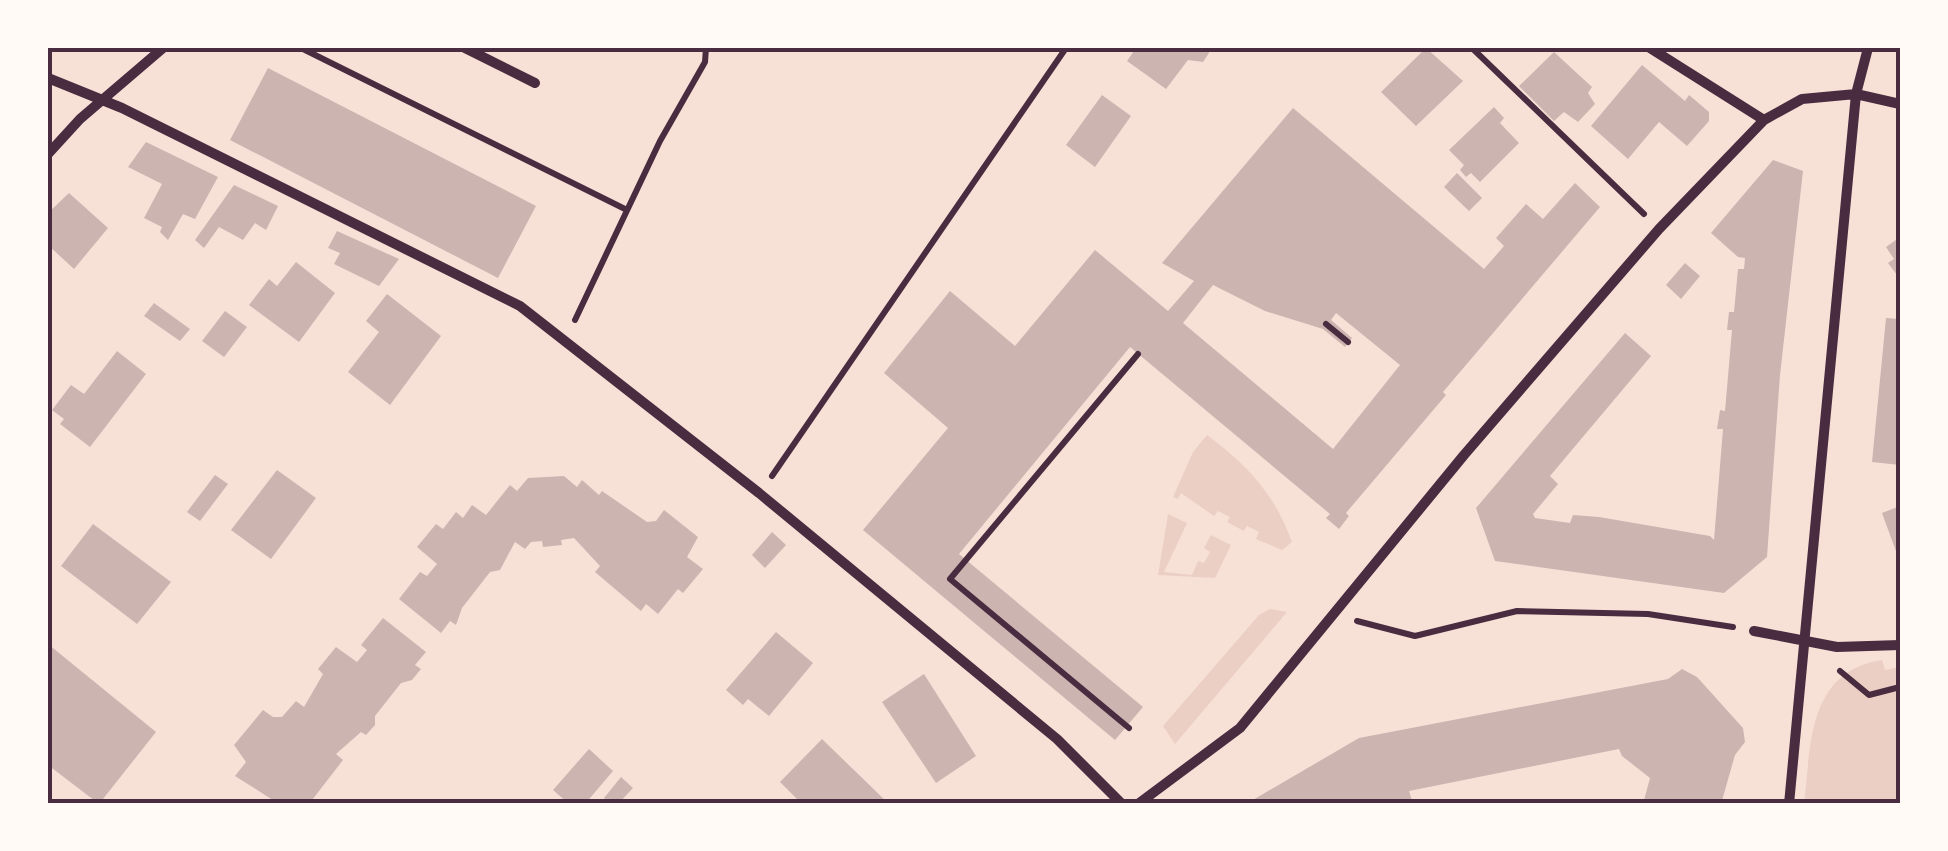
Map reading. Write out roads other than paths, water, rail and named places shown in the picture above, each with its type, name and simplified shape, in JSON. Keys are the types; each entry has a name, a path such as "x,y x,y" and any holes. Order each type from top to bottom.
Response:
{"street":[{"path":"48,154 163,48"},
{"path":"465,48 534,82"},
{"path":"1650,48 1764,120"},
{"path":"1789,804 1856,94 1868,48"},
{"path":"48,78 103,100 520,306 759,493 1057,739 1122,804"},
{"path":"1138,804 1240,728 1464,454 1660,229 1764,120 1802,99 1856,94 1900,104"},
{"path":"1754,631 1837,646 1881,649 1900,645"}]}
